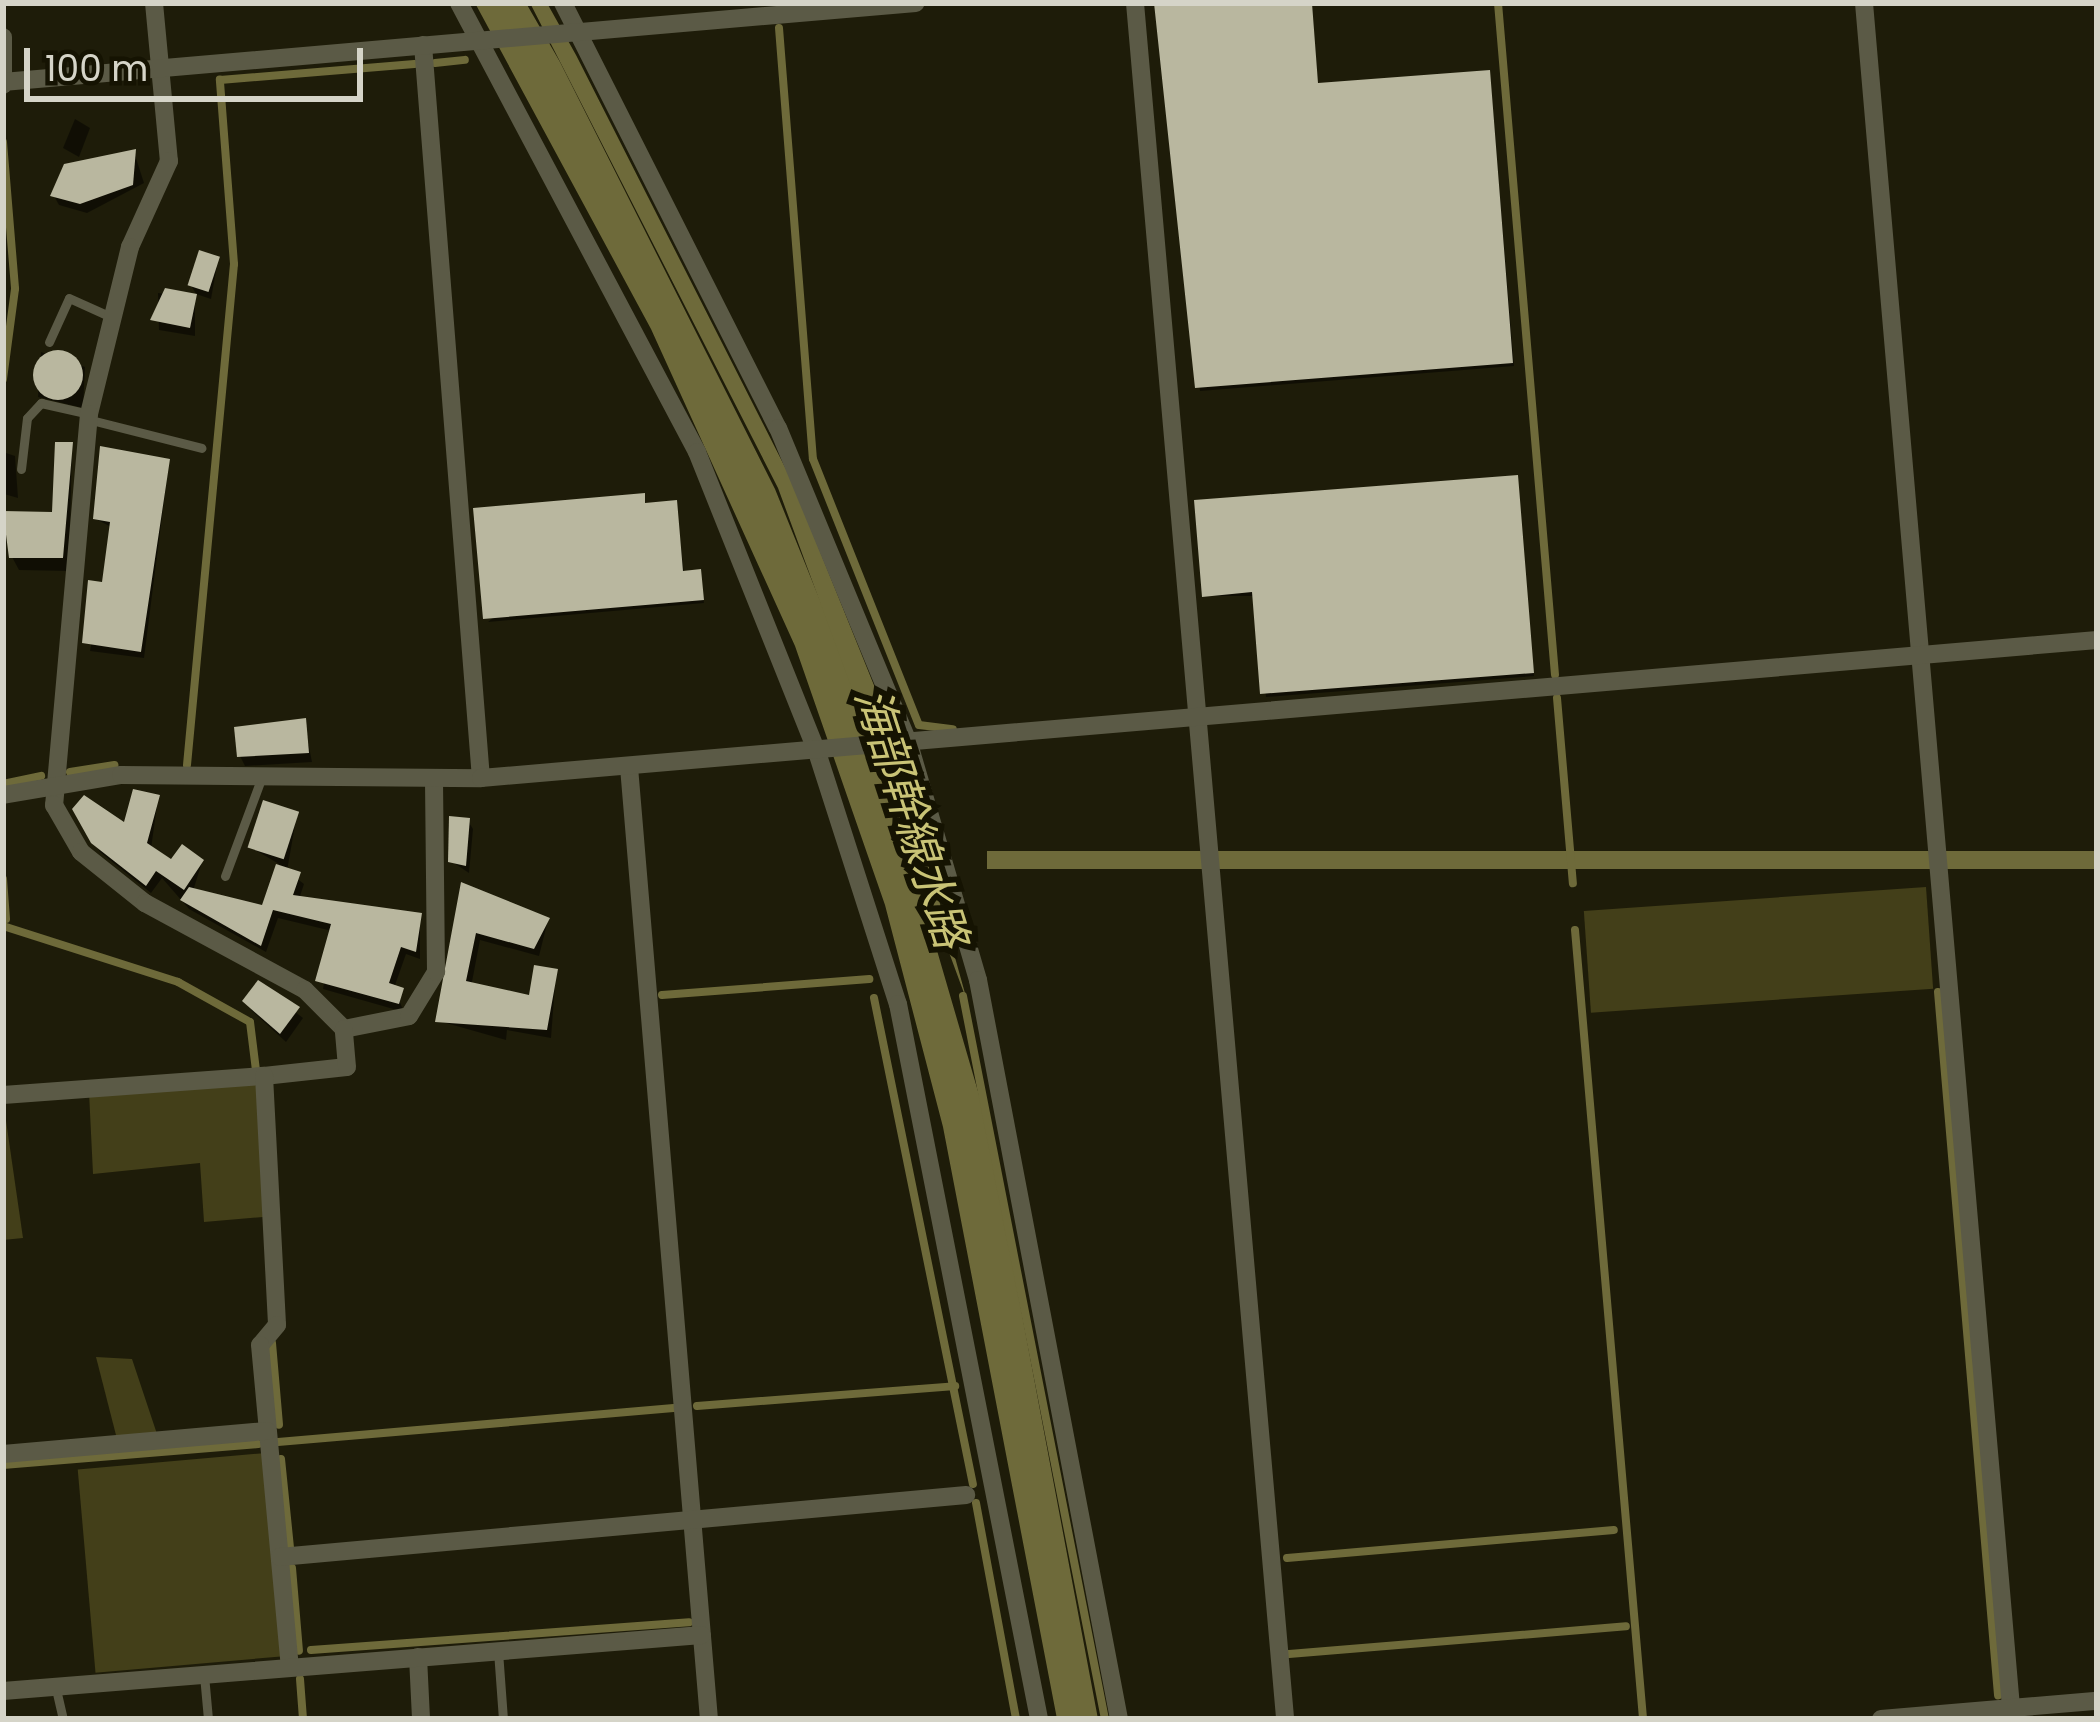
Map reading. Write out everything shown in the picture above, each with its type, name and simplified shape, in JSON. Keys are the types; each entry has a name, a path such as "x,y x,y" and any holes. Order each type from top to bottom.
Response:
{"street":[{"path":"3,1095 347,1066 344,1028 305,990 145,903 81,852 52,786 89,417 111,316 169,161 154,3"},
{"path":"459,3 488,39 697,452 816,749 898,1004 1039,1719"},
{"path":"563,3 778,428 906,744 978,980 1119,1719"},
{"path":"3,38 4,83 916,3"},
{"path":"1135,3 1285,1719"},
{"path":"1864,3 2011,1713"},
{"path":"423,45 481,778"},
{"path":"3,795 121,775 260,782 481,778 2097,640"},
{"path":"628,767 709,1719"},
{"path":"344,1028 409,1016 436,972 434,778"},
{"path":"263,1076 277,1325 260,1345 290,1668"},
{"path":"3,1454 267,1431"},
{"path":"280,1557 966,1495"},
{"path":"3,1691 702,1635"},
{"path":"418,1658 422,1719"},
{"path":"1881,1719 2011,1713 2097,1701"}],"lane":[{"path":"49,342 69,298 111,316"},
{"path":"22,469 27,418 40,403 202,448"},
{"path":"225,876 260,782"},
{"path":"498,1651 503,1719"},
{"path":"204,1675 208,1719"},
{"path":"55,1687 62,1719"}],"shaded area":[{"path":"1926,887 1933,989 1591,1013 1584,911"},
{"path":"258,1084 263,1217 204,1222 200,1163 93,1174 89,1092"},
{"path":"3,1100 23,1238 3,1240"},
{"path":"96,1357 132,1359 158,1437 117,1439"},
{"path":"266,1453 284,1656 95,1673 78,1469"}],"water":[{"path":"475,3 526,3 560,62 775,489 874,734 984,1112 1098,1719 1057,1719 943,1127 885,905 795,646 651,329"},
{"name":"海部幹線水路","path":"530,3 547,3 576,55 790,477 890,725 968,1004 778,488"},
{"path":"987,851 2097,851 2097,869 987,869"}],"building":[{"path":"1154,3 1312,3 1318,83 1490,70 1513,363 1195,388"},
{"path":"136,149 133,185 80,204 50,196 64,164"},
{"path":"199,250 220,257 208,292 188,285"},
{"path":"165,288 197,294 190,328 150,320"},
{"path":"58,350 76,357 83,375 76,393 58,400 40,393 33,375 40,357"},
{"path":"55,442 73,442 63,558 9,558 3,511 52,512"},
{"path":"100,446 170,459 141,652 82,643 88,580 102,582 110,522 93,519"},
{"path":"1518,475 1534,673 1260,694 1252,592 1202,597 1194,500"},
{"path":"645,493 645,503 677,500 683,571 701,569 704,600 483,619 473,508"},
{"path":"306,718 309,753 237,757 234,727"},
{"path":"133,789 160,795 147,843 171,859 182,844 204,860 184,890 156,871 146,886 91,843 72,809 84,795 124,822"},
{"path":"263,800 299,812 284,859 248,848"},
{"path":"449,816 470,818 466,866 448,862"},
{"path":"276,864 301,872 293,895 422,913 416,952 401,947 389,983 404,988 399,1004 315,981 331,924 273,910 261,946 180,900 189,887 262,905"},
{"path":"461,882 550,918 534,949 476,933 466,981 529,995 534,965 558,969 547,1030 435,1022"},
{"path":"258,980 300,1007 280,1034 242,1001"}],"waterway":[{"path":"1498,3 1555,675"},
{"name":"海部幹線水路","path":"779,28 813,459 919,725 953,729"},
{"path":"435,63 465,60"},
{"path":"187,765 234,264 220,80 414,64"},
{"path":"3,142 15,289 3,379"},
{"path":"1557,698 1573,883"},
{"path":"70,772 114,765"},
{"path":"3,784 41,776"},
{"path":"3,879 6,919"},
{"path":"3,926 178,982 250,1022 256,1070"},
{"path":"1575,930 1643,1719"},
{"path":"662,995 869,979"},
{"path":"1938,992 1998,1695"},
{"path":"963,996 1105,1719"},
{"path":"874,998 973,1484"},
{"path":"272,1343 279,1425"},
{"path":"697,1406 955,1386"},
{"path":"278,1442 674,1408"},
{"path":"3,1465 258,1444"},
{"path":"281,1459 290,1548"},
{"path":"976,1503 1016,1719"},
{"path":"1287,1558 1614,1530"},
{"path":"292,1568 299,1651"},
{"path":"311,1650 689,1622"},
{"path":"1289,1654 1626,1626"},
{"path":"300,1679 303,1719"}]}
